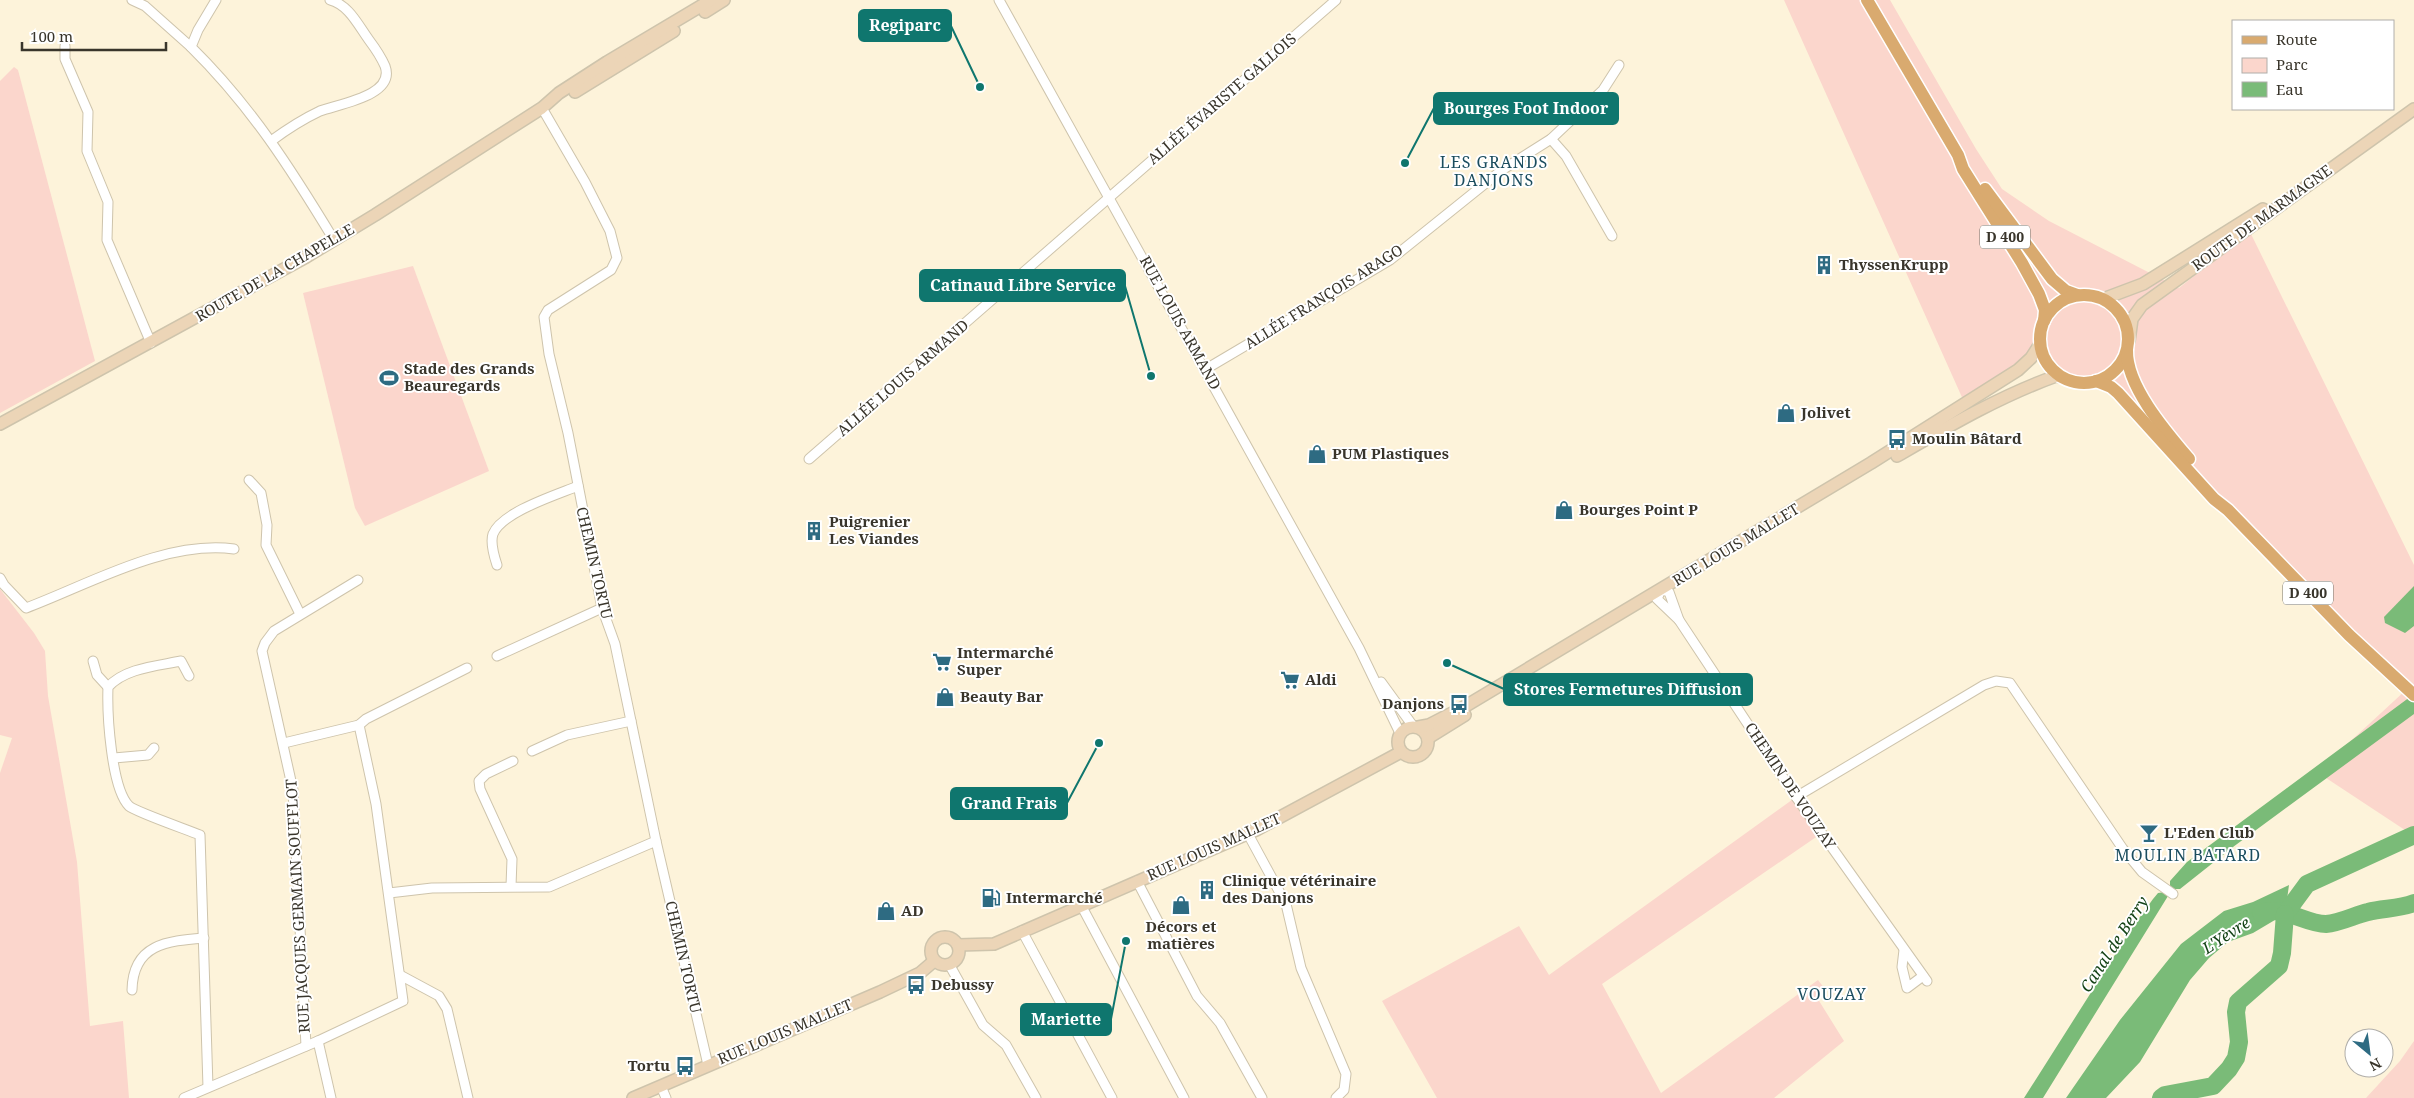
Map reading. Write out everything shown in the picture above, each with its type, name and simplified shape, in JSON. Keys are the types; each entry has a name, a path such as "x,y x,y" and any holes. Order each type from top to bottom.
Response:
{"main road":[{"name":"ROUTE DE LA CHAPELLE","path":"0,424 151,343 334,240 542,108 555,104 710,2 724,0"},
{"name":"D 400","path":"1867,0 1958,155 1963,169 2022,263 2039,294 2045,310 2044,321"},
{"name":"ROUTE DE MARMAGNE","path":"2103,298 2143,284 2229,232 2414,103"},
{"name":"ROUTE DE MARMAGNE","path":"2128,345 2132,319 2142,305 2414,109"},
{"name":"D 400","path":"1958,155 2052,279 2066,291 2077,295"},
{"path":"2077,295 2103,298 2122,316 2128,332 2128,345 2116,370 2096,381 2077,382 2061,377 2046,360 2040,344 2044,321 2061,301 2077,295"},
{"name":"RUE LOUIS MALLET","path":"633,1098 920,973 934,961 930,950 935,939 947,936 954,939 958,945 994,944 1080,905 1248,834 1401,752 1410,757 1420,756 1427,748 1428,738 1909,440 2010,374 2031,358 2040,344"},
{"name":"D 400","path":"2128,345 2127,361 2130,370 2156,417 2219,495 2228,510"},
{"name":"RUE LOUIS MALLET","path":"1400,733 1408,727 1429,725 1464,707 1662,594 1971,413 2025,387 2056,376 2061,377"},
{"name":"D 400","path":"2096,381 2112,387 2214,499 2228,510 2348,634 2414,695"},
{"path":"1416,726 1426,733 1428,738"},
{"path":"1400,733 1398,743 1401,752"},
{"path":"934,961 941,965 949,964 958,957 958,945"}],"street":[{"path":"132,0 145,6 191,47 250,110 334,240"},
{"path":"191,47 198,30 216,0"},
{"path":"271,141 319,112 369,96 381,87 386,76 386,68 377,52 348,10 330,0"},
{"name":"RUE LOUIS ARMAND","path":"999,0 1206,369 1359,648 1400,733"},
{"name":"ALLÉE ÉVARISTE GALLOIS","path":"1109,198 1336,0"},
{"path":"65,46 65,59 88,112 87,151 108,202 107,240 151,343"},
{"name":"ALLÉE FRANÇOIS ARAGO","path":"1206,369 1390,260 1472,192 1551,139 1603,90 1619,64"},
{"name":"CHEMIN TORTU","path":"542,108 601,215 615,246 616,258 611,270 548,310 544,317 549,354 568,433 602,608 615,644 656,841 708,1065"},
{"path":"1551,139 1566,156 1612,236"},
{"name":"ALLÉE LOUIS ARMAND","path":"809,459 1109,198"},
{"path":"249,480 261,493 267,525 266,545 300,614"},
{"path":"497,565 493,554 493,534 506,519 578,486"},
{"path":"0,578 4,585 26,608 163,554 216,546 234,549"},
{"name":"RUE JACQUES GERMAIN SOUFFLOT","path":"306,1046 293,790 262,651 265,643 274,631 358,580"},
{"name":"CHEMIN DE VOUZAY","path":"1662,594 1796,797 1925,979 1907,988 1902,968 1904,950"},
{"name":"CHEMIN DE VOUZAY","path":"1662,594 1679,620"},
{"path":"498,656 602,608"},
{"name":"RUE LOUIS ARMAND","path":"1359,648 1401,711 1416,726"},
{"path":"93,661 97,675 108,687"},
{"path":"189,676 181,662 144,669 116,678 108,687 107,713 119,790 130,807 200,835 208,1087"},
{"path":"284,743 359,725 366,719 467,668"},
{"path":"1796,797 1984,685 1996,681 2010,683 2123,849 2142,872 2173,894"},
{"path":"532,751 567,735 631,721"},
{"path":"184,1098 193,1096 208,1087 318,1041 402,1001 389,893 371,778 359,725"},
{"path":"114,758 148,755 154,748"},
{"path":"511,886 512,859 480,789 479,781 486,774 513,761"},
{"path":"1248,834 1286,904 1301,968 1346,1074 1344,1090 1336,1098"},
{"path":"389,893 432,888 549,887 656,841"},
{"path":"1137,881 1197,996 1214,1012 1262,1098"},
{"path":"1080,905 1184,1098"},
{"path":"1022,932 1112,1098"},
{"path":"132,990 132,977 135,968 149,950 173,940 204,938"},
{"path":"949,964 983,1025 1012,1052 1036,1098"},
{"path":"400,975 439,996 447,1009 468,1098"},
{"path":"318,1041 331,1098"},
{"path":"662,1086 666,1098"}],"green space":[{"path":"1784,0 1890,0 1976,149 2002,189 2049,221 2179,288 2239,240 2251,234 2414,565 2414,836 2317,772 2407,689 2129,405 2097,381 2078,382 2061,375 2048,362 2040,345 2031,358 1965,404"},
{"path":"14,67 18,70 95,361 0,413 0,81"},
{"name":"Stade des Grands Beauregards","path":"413,266 489,471 365,526 355,508 303,293"},
{"path":"0,589 34,633 45,651 48,696 77,862 90,1026 123,1021 129,1098 0,1098 0,773 12,738 0,735"},
{"path":"1796,797 1822,833 1602,984 1661,1093 1818,980 1825,989 1816,996 1844,1041 1774,1098 1437,1098 1382,1001 1519,926 1549,975"},
{"path":"2414,1041 2414,1098 2366,1098 2384,1078 2394,1078 2394,1068"}],"water":[{"path":"2414,586 2414,626 2405,633 2385,623 2384,617"},
{"path":"2414,694 2414,714 2233,847 2180,889 2174,889 2043,1098 2024,1098 2132,928 2158,893 2165,892 2170,886 2170,881 2187,862"},
{"path":"2289,885 2285,914 2253,933 2228,942 2209,958 2190,980 2140,1062 2106,1098 2066,1098 2120,1020 2181,944 2224,911 2253,902"}],"waterway":[{"name":"L'Yèvre","path":"2285,914 2307,884 2414,835"},
{"path":"2261,913 2277,911 2326,924 2368,912 2414,903"},
{"path":"2161,1098 2165,1095 2213,1086 2229,1069 2236,1058 2239,1042 2236,1012 2238,1002 2279,966 2285,914"}],"place":[{"name":"Regiparc","path":"980,87"},
{"name":"Bourges Foot Indoor","path":"1405,163"},
{"name":"ThyssenKrupp","path":"1824,265"},
{"name":"Catinaud Libre Service","path":"1151,376"},
{"name":"Stade des Grands Beauregards","path":"389,378"},
{"name":"Jolivet","path":"1786,413"},
{"name":"Moulin Bâtard","path":"1897,439"},
{"name":"PUM Plastiques","path":"1317,454"},
{"name":"Bourges Point P","path":"1564,510"},
{"name":"Puigrenier Les Viandes","path":"814,531"},
{"name":"Intermarché Super","path":"942,662"},
{"name":"Stores Fermetures Diffusion","path":"1447,663"},
{"name":"Aldi","path":"1290,680"},
{"name":"Beauty Bar","path":"945,697"},
{"name":"Danjons","path":"1459,704"},
{"name":"Grand Frais","path":"1099,743"},
{"name":"L'Eden Club","path":"2149,833"},
{"name":"Clinique vétérinaire des Danjons","path":"1207,890"},
{"name":"Intermarché","path":"991,898"},
{"name":"Décors et matières","path":"1181,905"},
{"name":"AD","path":"886,911"},
{"name":"Mariette","path":"1126,941"},
{"name":"Debussy","path":"916,985"},
{"name":"Tortu","path":"685,1066"}],"district":[{"name":"LES GRANDS DANJONS","path":"1494,171"},
{"name":"MOULIN BATARD","path":"2188,855"},
{"name":"VOUZAY","path":"1832,994"}],"water label":[{"name":"Canal de Berry","path":"2114,944"}]}
